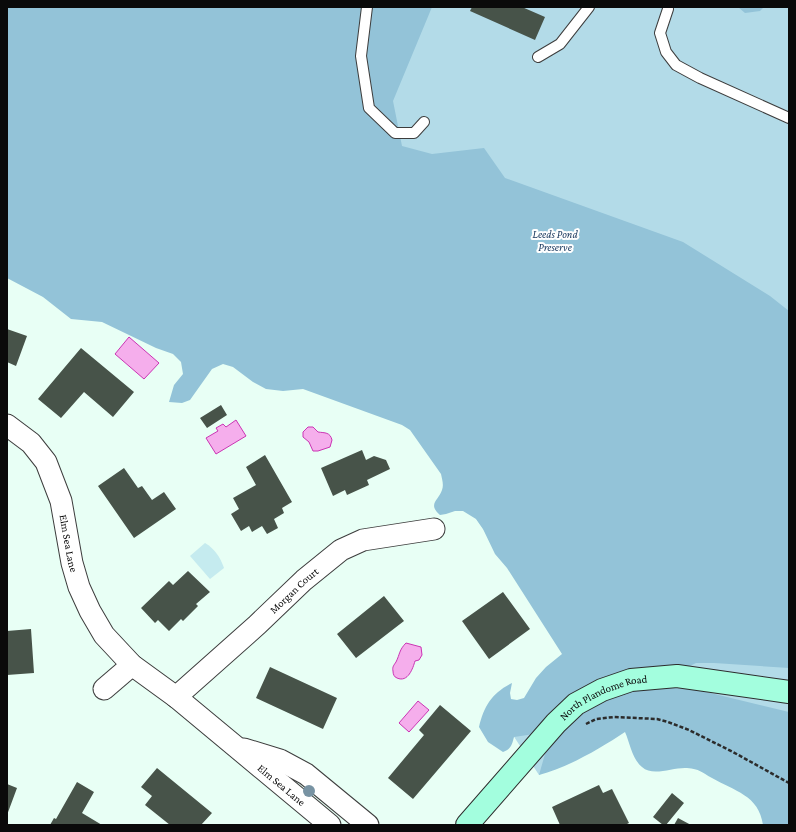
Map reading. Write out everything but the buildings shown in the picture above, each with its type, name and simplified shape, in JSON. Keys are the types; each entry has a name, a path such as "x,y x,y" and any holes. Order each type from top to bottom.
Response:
{"main road":[{"name":"North Plandome Road","path":"467,825 556,723 576,704 602,690 631,680 677,676 789,692"}],"street":[{"name":"Elm Sea Lane","path":"7,425 30,443 46,462 61,501 72,563 79,587 90,611 104,635 132,665 176,697 330,825"},
{"name":"Morgan Court","path":"176,697 257,625 304,580 341,550 363,540 434,529"},
{"path":"104,689 132,665"},
{"name":"Elm Sea Lane","path":"233,745 280,760 306,774 368,825"},
{"name":"Elm Sea Lane","path":"311,810 326,791"}],"lane":[{"path":"368,7 362,56 369,108 395,133 414,132 424,122"},
{"path":"538,57 560,44 589,7"},
{"path":"667,8 660,33 666,52 676,64 700,78 789,118"}],"path":[{"path":"585,725 596,719 614,716 656,719 668,722 689,730 733,752 789,783"}],"green space":[{"name":"Leeds Pond Preserve","path":"7,7 789,7 789,807 619,725 539,775 505,723 570,656 412,425"},
{"name":"Leeds Pond Preserve","path":"7,7 432,7 393,101 402,146 432,154 484,148 505,178 683,242 770,296 789,311 789,668 696,663 650,686 698,690 789,712 789,825 763,825 761,815 751,800 698,770 681,768 657,771 647,770 636,760 625,732 595,751 572,763 539,775 547,747 534,734 514,737 511,746 508,750 503,752 488,742 479,727 486,706 494,696 512,683 510,693 511,699 517,700 524,698 536,678 546,667 562,654 507,568 495,554 483,529 476,519 463,511 455,511 440,515 436,511 434,505 443,486 441,474 410,430 402,425 303,389 283,391 266,389 253,382 233,367 223,364 212,369 190,400 182,403 169,402 174,385 183,374 181,362 173,354 156,348 102,322 71,319 43,297 7,278"},
{"path":"738,7 764,7 760,11 745,13"}],"shaded area":[{"path":"129,337 159,363 144,379 115,354"},
{"path":"236,420 246,436 216,454 206,438 218,431 216,428 223,424 226,427"},
{"path":"308,427 313,427 318,432 329,434 332,440 330,447 313,451 309,442 303,437 303,432"},
{"path":"205,543 217,554 224,568 210,579 190,556"},
{"path":"406,643 421,647 422,655 419,660 415,661 407,677 401,679 394,676 393,666"},
{"path":"418,701 429,710 409,732 399,723"}]}
